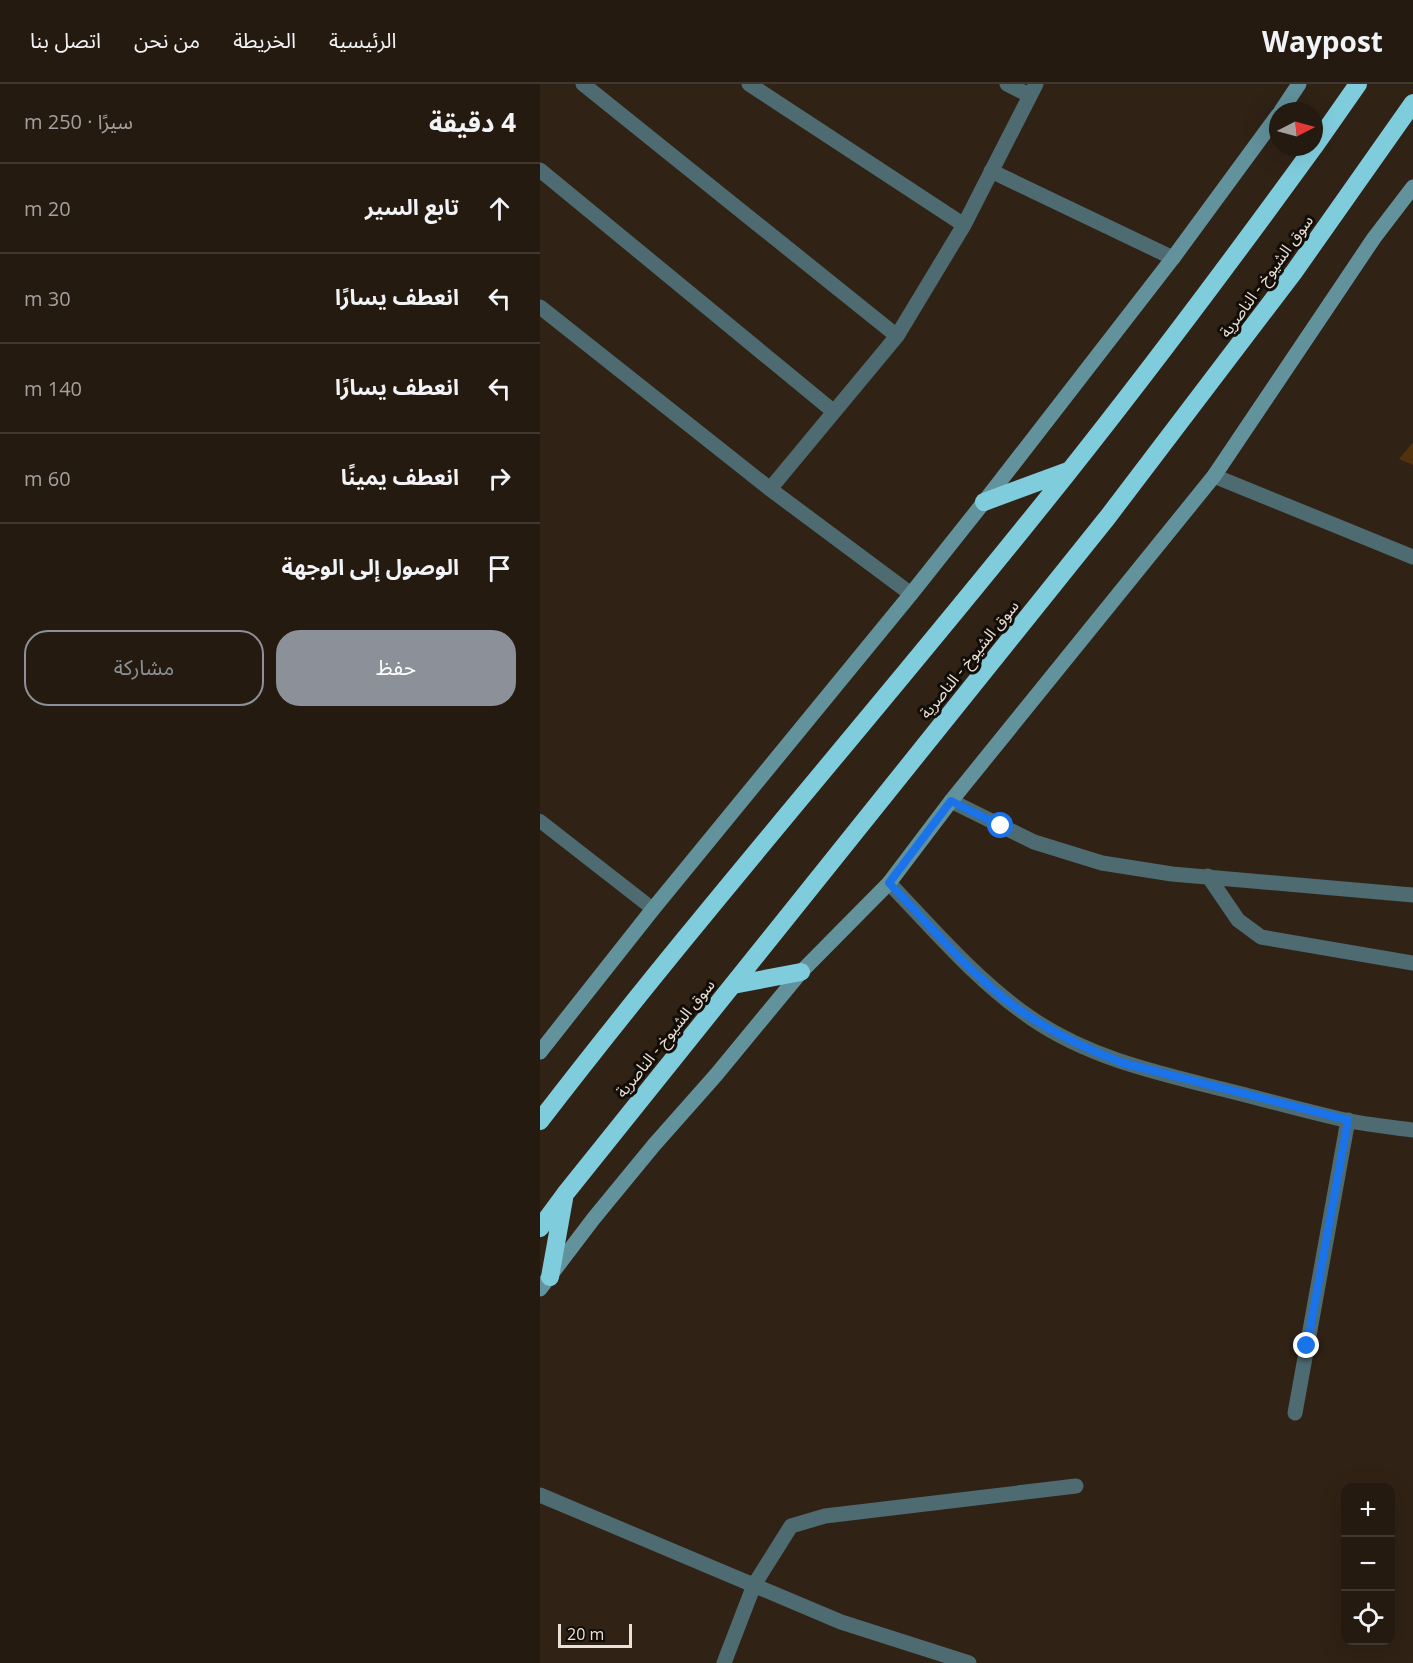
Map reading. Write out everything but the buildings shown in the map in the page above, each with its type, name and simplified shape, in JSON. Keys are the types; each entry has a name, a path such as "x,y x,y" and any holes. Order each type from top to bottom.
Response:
{"highway":[{"path":"1323,134 1358,84"},
{"name":"سوق الشيوخ - الناصرية","path":"540,1228 1107,518 1294,272 1413,103"},
{"path":"540,1121 639,995 1070,471 1176,335 1307,156"},
{"path":"984,502 1070,471"},
{"path":"733,985 801,972"},
{"path":"545,1283 565,1194"}],"main road":[{"path":"1287,102 1299,84"},
{"path":"540,1052 653,909 984,502 1173,258 1269,127"},
{"path":"545,1283 594,1218 654,1145 801,972 889,883 951,801 1214,476 1374,238 1413,187"}],"street":[{"path":"583,84 897,336"},
{"path":"749,84 964,225"},
{"path":"770,489 897,336 964,225 1033,89 1007,84"},
{"path":"540,170 833,411"},
{"path":"991,171 1173,258"},
{"path":"540,307 770,489 911,594"},
{"path":"1214,476 1413,557"},
{"path":"951,801 1034,842 1102,863 1137,869 1413,895"},
{"path":"1208,876 1239,920 1261,937 1413,963"},
{"path":"889,883 981,978 1033,1020 1062,1037 1123,1063 1348,1120 1413,1130"},
{"path":"1295,1413 1348,1120"},
{"path":"724,1663 754,1585 791,1526 825,1516 1076,1486"},
{"path":"540,1495 841,1622 966,1663"}],"lane":[{"path":"540,820 653,909"}],"shaded area":[{"path":"1413,442 1413,465 1399,459"}],"route":[{"path":"1001,826 951,801 889,883 981,978 1006,1000 1033,1020 1062,1037 1123,1063 1348,1120 1307,1346"}]}
